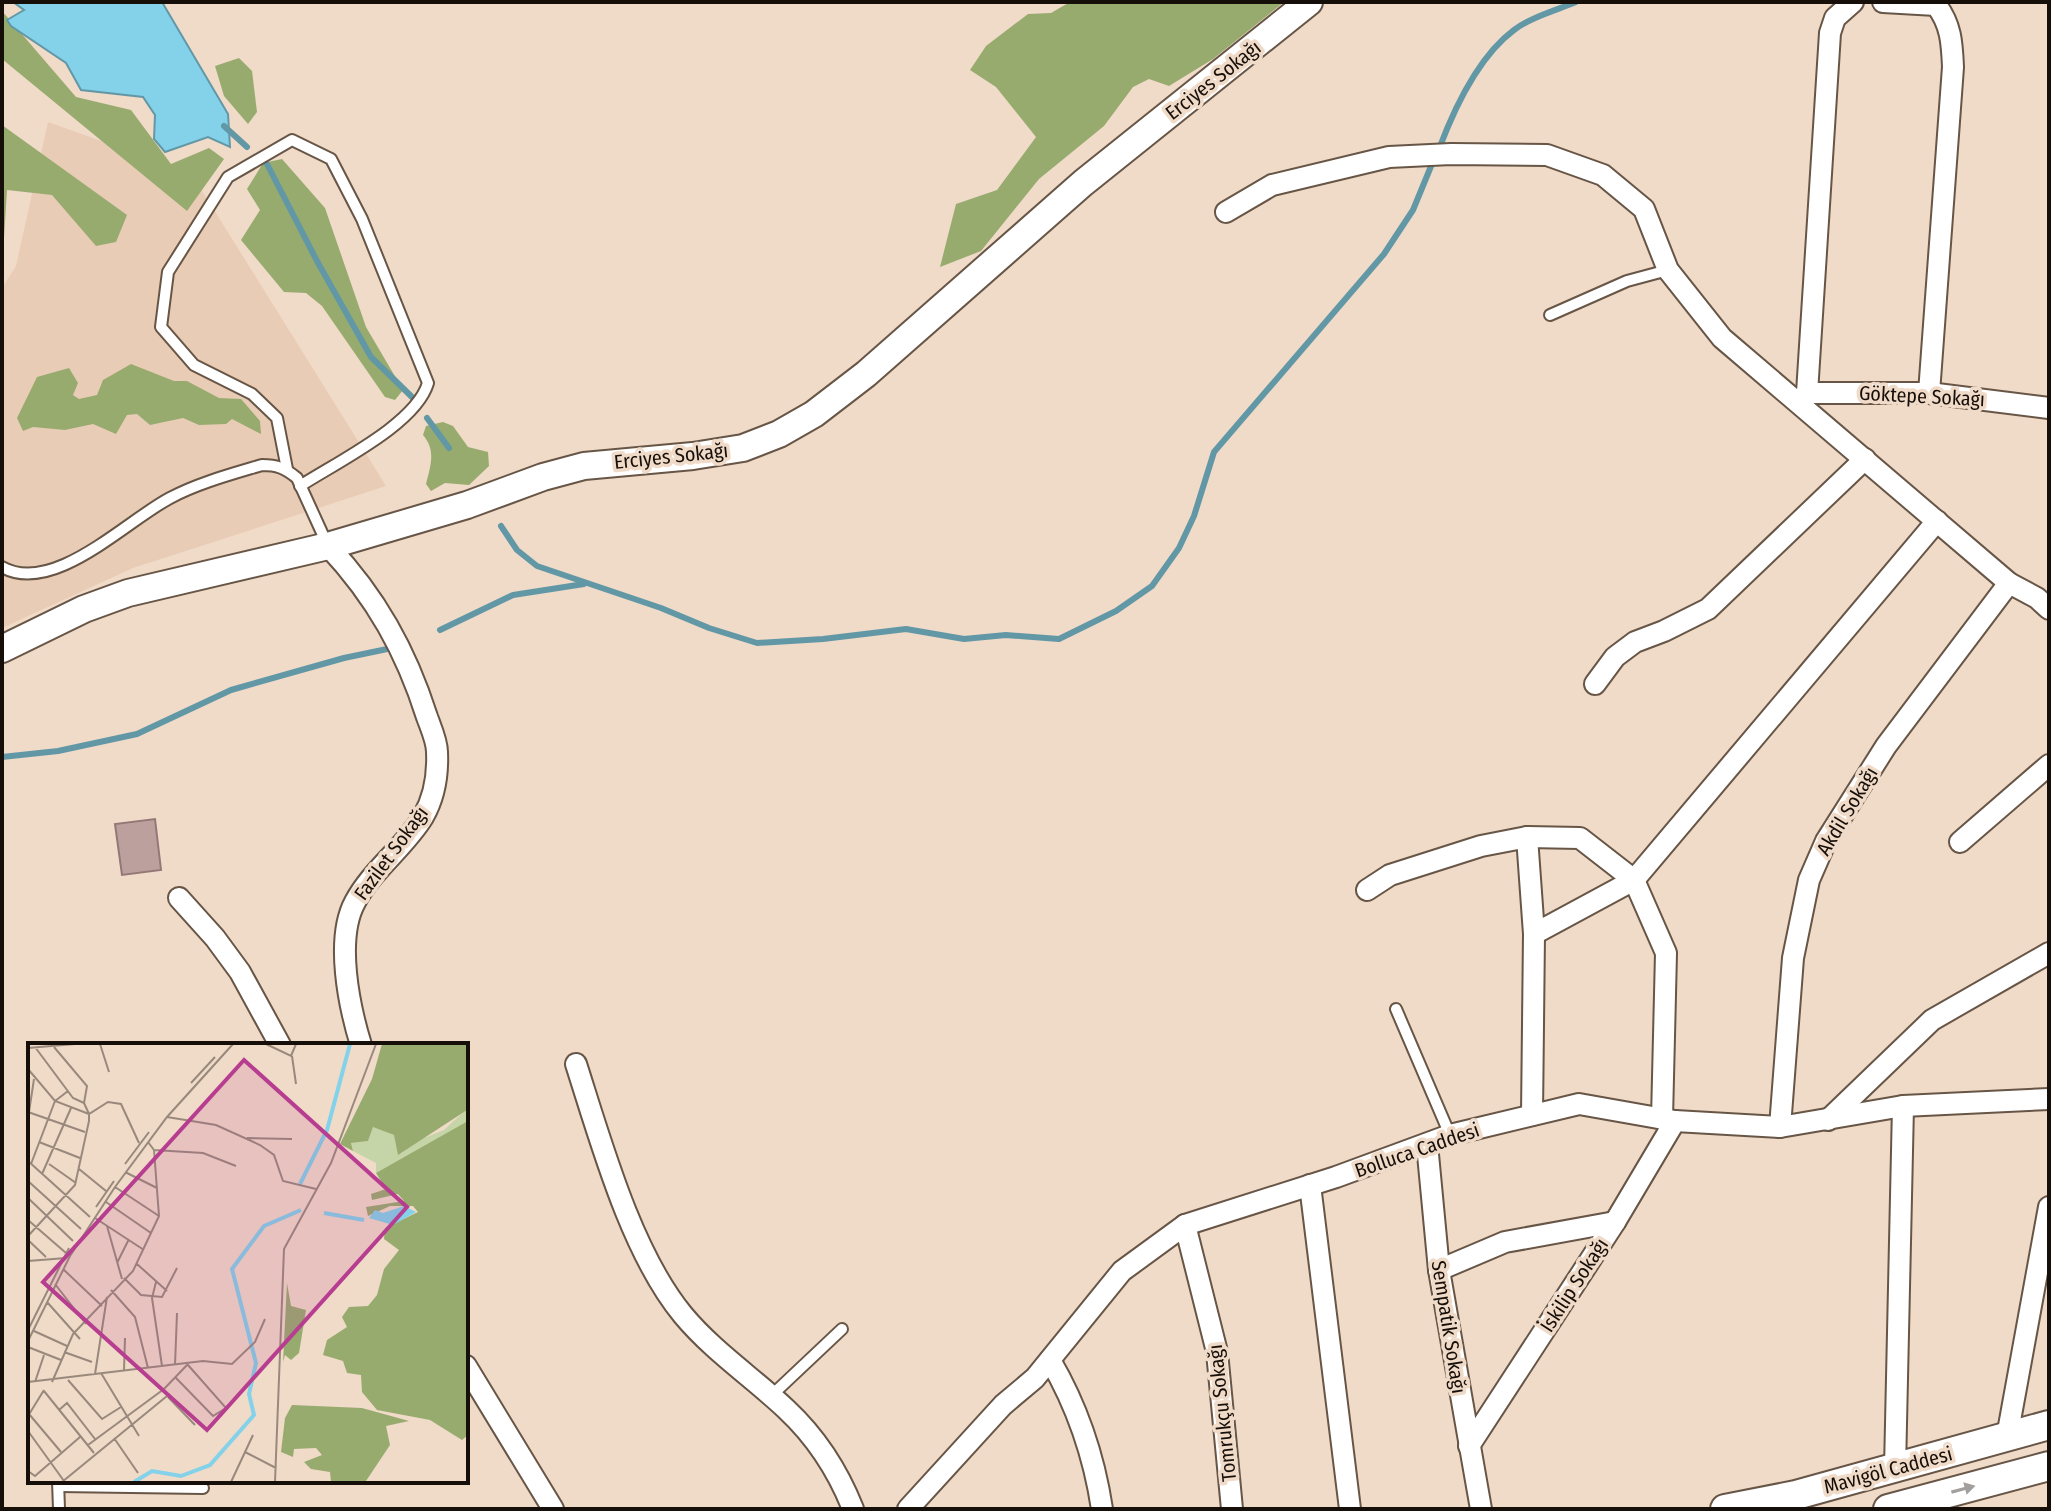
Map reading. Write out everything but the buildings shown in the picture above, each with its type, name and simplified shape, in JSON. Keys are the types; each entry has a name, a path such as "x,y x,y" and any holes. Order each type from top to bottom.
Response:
{"main road":[{"name":"Mavigöl Caddesi","path":"1725,1509 1822,1499 1895,1469 2049,1425"},
{"name":"Mavigöl Caddesi","path":"1888,1509 2049,1466"}],"street":[{"name":"Erciyes Sokağı","path":"2,649 84,609 128,593 328,546 467,505 543,477 584,466 743,448 779,434 814,414 866,374 1083,183 1309,2"},
{"path":"1803,398 1830,33 1835,18 1853,2"},
{"path":"1883,2 1936,5 1951,33 1953,67 1929,393"},
{"path":"1226,212 1272,185 1389,157 1427,154 1547,155 1603,175 1644,209 1668,270 1722,338 1803,398 1865,459 2009,583 2037,598 2049,609"},
{"name":"Göktepe Sokağı","path":"1803,398 1929,393 2046,400"},
{"path":"1595,684 1615,657 1635,642 1708,609 1865,459"},
{"path":"1534,934 1634,880 1937,521"},
{"name":"Fazilet Sokağı","path":"328,546 354,574 396,638 420,694 438,749 435,787 423,816 355,901 348,920 347,983 361,1043"},
{"name":"Akdil Sokağı","path":"1780,1127 1793,958 1809,880 1826,841 1886,746 2009,583"},
{"path":"1960,842 2049,765"},
{"path":"1527,837 1534,934 1532,1115"},
{"path":"1367,890 1390,875 1481,846 1527,837 1580,838 1634,880 1666,953 1669,1120"},
{"path":"179,898 240,972 279,1043"},
{"path":"1828,1120 1932,1020 2049,953"},
{"path":"576,1064 602,1145 640,1243 662,1285 702,1337 787,1410 825,1454 844,1486 853,1509"},
{"name":"Bolluca Caddesi","path":"908,1509 1003,1405 1035,1378 1122,1271 1185,1225 1450,1135 1579,1104 1669,1120 1780,1127 1903,1106 2049,1099"},
{"path":"1895,1469 1903,1106"},
{"name":"İskilip Sokağı","path":"1469,1446 1615,1222 1669,1120"},
{"name":"Sempatik Sokağı","path":"1427,1144 1439,1270 1481,1509"},
{"path":"1310,1185 1350,1509"},
{"path":"2007,1437 2049,1207"},
{"path":"1439,1270 1505,1242 1615,1222"},
{"name":"Tomrukçu Sokağı","path":"1185,1225 1217,1352 1232,1509"},
{"path":"1050,1360 1071,1396 1087,1442 1102,1509"},
{"path":"468,1369 553,1509"}],"lane":[{"path":"287,469 277,418 252,394 194,365 161,327 168,272 228,177 292,140 331,159 362,219 428,383 424,397 406,417 300,486"},
{"path":"1550,315 1627,281 1668,270"},
{"path":"2,567 25,574 42,573 63,566 172,496 262,465 287,469 297,478 328,546"},
{"path":"1396,1009 1450,1135"},
{"path":"771,1396 842,1329"},
{"path":"59,1509 58,1484 203,1488"}],"shaded area":[{"path":"48,122 191,173 386,486 133,568 2,628 2,288 16,266"}],"green space":[{"path":"1070,2 1284,2 1213,59 1169,86 1149,79 1133,87 1104,126 1039,179 981,251 940,267 956,204 997,190 1036,137 996,87 970,70 986,46 1028,14 1051,13"},
{"path":"2,11 76,97 131,110 171,164 209,148 224,159 187,211 2,59"},
{"path":"239,58 252,71 257,112 248,124 224,96 215,66"},
{"path":"2,125 127,215 116,242 96,246 52,195 7,190 2,270"},
{"path":"282,159 325,208 366,327 403,390 395,400 385,397 322,306 306,293 284,292 241,240 260,210 247,189 263,163"},
{"path":"131,364 174,381 187,381 219,398 241,399 260,421 261,434 232,419 226,424 199,425 183,418 150,425 137,414 127,415 116,434 93,424 65,430 33,427 23,431 17,418 37,377 69,368 78,383 73,395 79,399 97,395 103,380"},
{"path":"443,422 453,426 468,447 488,452 489,466 469,485 445,483 431,491 426,484 431,452 423,435 426,426"}],"water":[{"path":"13,2 162,2 228,114 230,147 208,137 165,152 154,139 155,115 143,97 81,90 66,63 11,26 7,20 24,10"}],"waterway":[{"path":"1439,149 1469,84 1501,41 1528,21 1576,2"},
{"path":"224,126 247,147"},
{"path":"501,526 517,550 537,566 757,643 906,629 964,639 1006,635 1059,639 1116,611 1152,586 1179,548 1194,516 1214,452 1384,254 1413,210 1434,159"},
{"path":"267,164 371,357 413,398"},
{"path":"427,418 449,448"},
{"path":"440,630 513,595 584,584"},
{"path":"2,757 58,751 137,734 231,690 344,658 392,648"}]}
